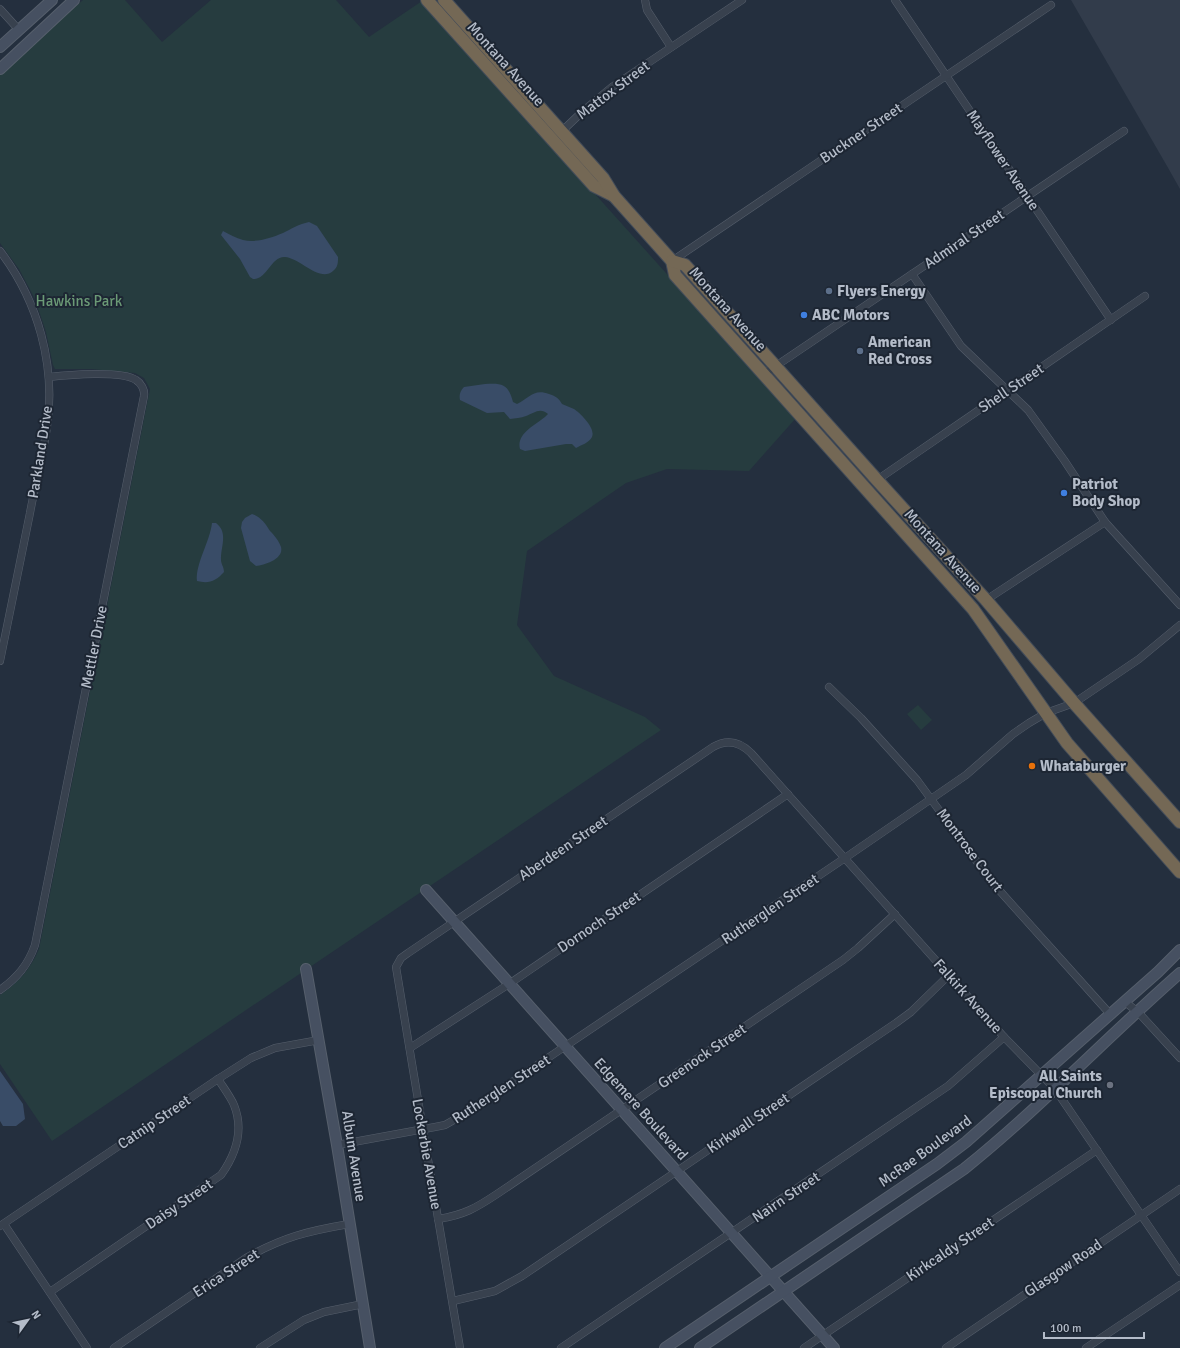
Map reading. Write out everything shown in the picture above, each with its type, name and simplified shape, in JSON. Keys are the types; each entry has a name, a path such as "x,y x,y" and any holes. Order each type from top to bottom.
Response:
{"highway":[{"name":"Montana Avenue","path":"427,0 594,186 611,195 672,261 675,274 973,609 1067,743 1180,872"},
{"path":"435,0 560,134 611,195"},
{"name":"Montana Avenue","path":"444,0 560,134"},
{"name":"Montana Avenue","path":"672,261 685,265 986,600 1074,703 1180,822"}],"main road":[{"path":"0,47 52,0"},
{"path":"0,69 74,0"},
{"name":"Edgemere Boulevard","path":"426,890 621,1110 772,1276 784,1292 834,1348"},
{"name":"McRae Boulevard","path":"664,1348 954,1151 992,1120 1158,972 1180,950"},
{"name":"Album Avenue","path":"306,969 337,1145 370,1348"},
{"path":"700,1348 964,1169 1055,1090 1180,973"}],"street":[{"path":"645,0 648,10 671,47"},
{"name":"Mattox Street","path":"560,134 583,111 612,87 742,0"},
{"name":"Mayflower Avenue","path":"895,0 1111,320"},
{"name":"Buckner Street","path":"672,261 1051,5"},
{"path":"0,9 19,30"},
{"name":"Admiral Street","path":"764,374 1124,131"},
{"name":"Parkland Drive","path":"0,251 19,279 36,315 46,351 49,377 47,427 0,662"},
{"path":"912,274 961,346 1028,410 1105,522 1180,605"},
{"name":"Shell Street","path":"877,480 1146,296"},
{"name":"Mettler Drive","path":"0,990 23,970 35,945 144,396 143,389 138,382 135,379 127,377 86,374 49,377"},
{"path":"986,600 1105,522"},
{"name":"Rutherglen Street","path":"337,1145 423,1130 444,1124 466,1114 966,776 1013,734 1046,713 1074,703 1139,659 1180,625"},
{"name":"Montrose Court","path":"829,687 862,718 917,780 991,881 1110,1014"},
{"name":"Falkirk Avenue","path":"730,742 746,747 846,858 894,914 1055,1090 1180,1272"},
{"name":"Aberdeen Street","path":"400,961 408,953 453,922 713,747 718,744 730,742"},
{"name":"Dornoch Street","path":"410,1048 509,984 788,794"},
{"name":"Greenock Street","path":"438,1219 461,1214 474,1208 621,1110 843,960 894,914"},
{"name":"Lockerbie Avenue","path":"400,961 396,967 460,1348"},
{"name":"Kirkwall Street","path":"453,1301 494,1291 522,1276 896,1023 911,1012 950,975"},
{"path":"1124,1002 1138,1012 1180,1058"},
{"name":"Nairn Street","path":"560,1348 948,1086 1004,1036"},
{"name":"Catnip Street","path":"2,1225 251,1058 275,1048 319,1040"},
{"name":"Daisy Street","path":"50,1292 222,1175 232,1160 239,1133 235,1107 218,1079"},
{"name":"Kirkcaldy Street","path":"804,1348 1097,1150"},
{"name":"Glasgow Road","path":"946,1348 1180,1189"},
{"name":"Erica Street","path":"114,1348 246,1258 262,1249 300,1234 349,1224"},
{"path":"2,1225 50,1292 87,1348"},
{"path":"1086,1348 1180,1285"},
{"path":"260,1348 304,1320 324,1312 363,1304"}],"shaded area":[{"path":"1071,0 1180,0 1180,189 1167,166"}],"green space":[{"name":"Hawkins Park","path":"83,0 125,0 162,42 211,0 336,0 369,37 422,1 796,418 749,471 667,469 626,483 527,551 517,625 554,676 645,717 661,730 52,1141 0,1064 0,995 23,975 32,963 39,949 150,389 144,378 135,373 91,369 55,369 53,365 46,332 35,299 19,269 0,243 0,74"},
{"path":"918,705 932,720 921,730 907,714"}],"water":[{"path":"309,222 317,226 338,257 336,268 328,274 316,272 291,258 285,257 276,260 262,276 253,279 250,277 240,259 221,235 223,231 243,240 263,240 274,237 298,225"},
{"path":"485,384 504,386 509,391 513,402 517,404 532,394 539,392 544,392 555,396 562,404 574,409 590,425 593,433 591,439 576,448 572,444 566,444 525,451 520,449 521,439 527,430 548,414 540,411 524,417 510,419 504,412 487,413 460,400 460,393 464,387"},
{"path":"252,514 260,518 265,523 278,540 281,547 280,555 277,558 269,563 256,566 250,561 241,528 242,522 245,518"},
{"path":"212,523 216,523 222,531 223,541 221,563 224,572 212,581 197,581 200,560 209,537"},
{"path":"0,1071 23,1104 25,1119 16,1126 3,1126 0,1121"}],"place":[{"name":"Flyers Energy","path":"829,291"},
{"name":"ABC Motors","path":"804,315"},
{"name":"American Red Cross","path":"860,351"},
{"name":"Patriot Body Shop","path":"1064,493"},
{"name":"Whataburger","path":"1032,766"},
{"name":"All Saints Episcopal Church","path":"1110,1085"}]}
